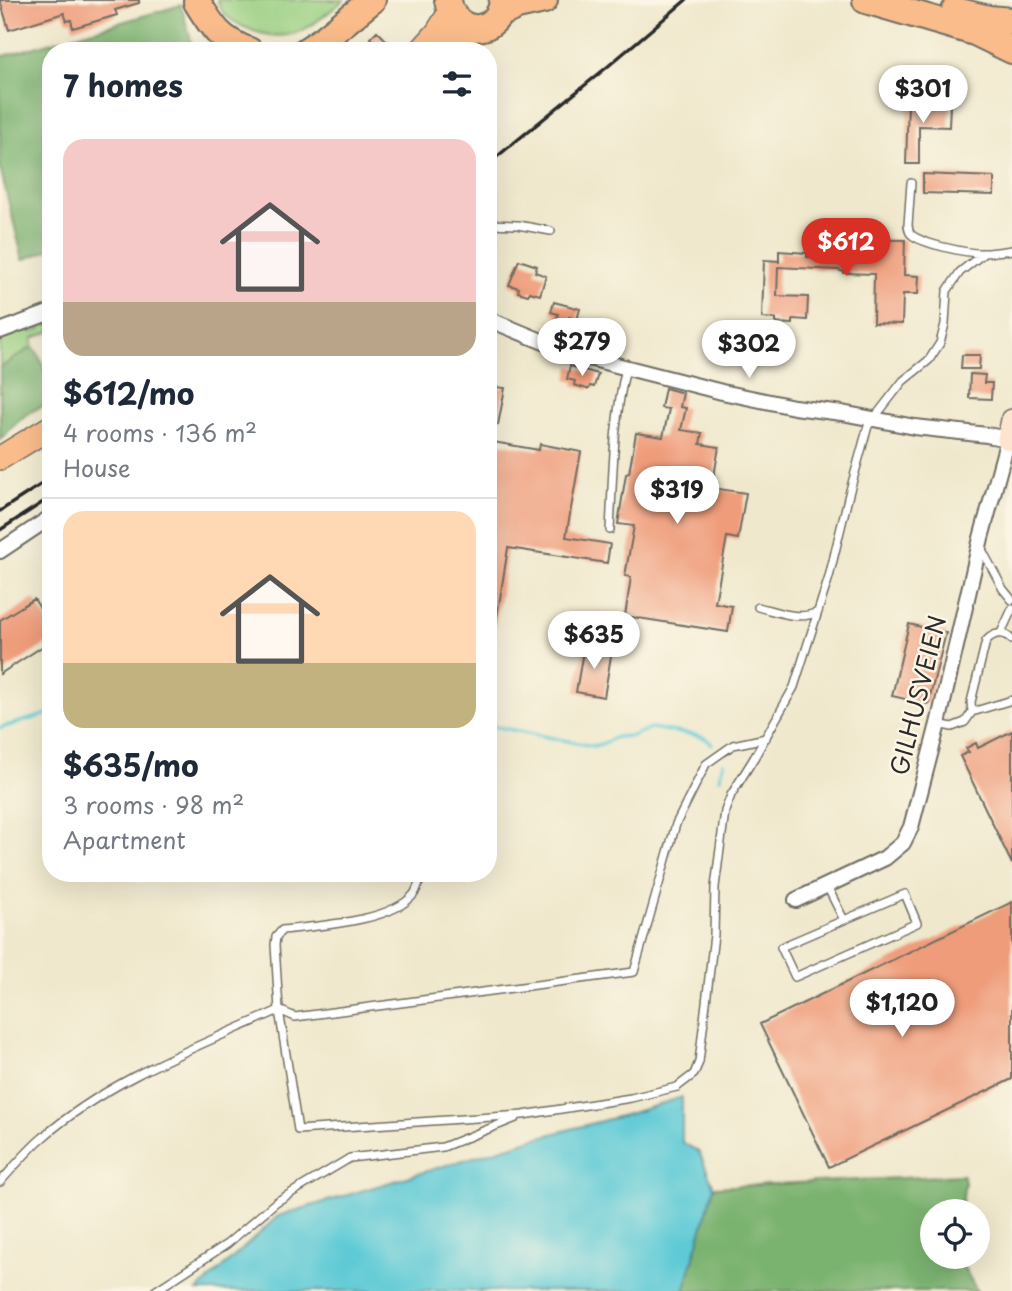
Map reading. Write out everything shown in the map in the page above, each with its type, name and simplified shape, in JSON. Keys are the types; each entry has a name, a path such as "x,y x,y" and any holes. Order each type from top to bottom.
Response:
{"highway":[{"path":"326,42 372,0"},
{"path":"448,3 460,24 481,28 493,22 502,6 517,6 544,0"},
{"path":"866,0 975,32 1012,50"},
{"path":"909,0 975,16 1012,21"},
{"path":"197,1 208,35 221,42"}],"main road":[{"path":"428,42 436,33 448,3"},
{"path":"452,42 475,28"},
{"path":"0,458 42,432"}],"street":[{"path":"0,331 42,315"},
{"name":"GILHUSVEIEN","path":"497,323 573,355 757,400 915,427 987,435 1011,433 980,546 911,827 903,843 885,858 796,900"},
{"path":"0,551 42,523"}],"lane":[{"path":"911,183 908,225 912,236 963,252 1012,250"},
{"path":"497,224 551,231"},
{"path":"419,882 414,894 396,909 363,919 282,930 276,937 279,1010 298,1130 523,1115 631,1098 677,1087 694,1074 699,1062 714,934 715,887 725,811 731,795 794,687 829,577 868,426 903,381 929,360 940,343 945,324 947,291 961,272 984,253"},
{"path":"610,530 616,425 626,368"},
{"path":"980,546 1003,589 1012,600"},
{"path":"758,607 795,616 818,612"},
{"path":"1001,633 1012,609"},
{"path":"972,712 971,702 986,641 1001,633 1012,640"},
{"path":"938,724 952,727 965,722 972,712 1012,700"},
{"path":"0,1182 41,1139 131,1077 279,1010 295,1017 635,972 676,824 706,764 733,745 766,738"},
{"path":"827,885 844,920"},
{"path":"905,894 917,923 795,977 781,947 844,920 905,894"},
{"path":"155,1291 227,1244 276,1202 350,1158 443,1147 523,1115"}],"green space":[{"path":"217,0 344,0 308,27 285,36 273,36 258,33 233,21 224,13"},
{"path":"181,5 191,42 52,42"},
{"path":"42,45 42,253 23,260 0,168 0,57"},
{"path":"38,324 42,324 42,335 33,338 32,347 0,368 0,339 28,329 30,332 36,331 41,328"},
{"path":"32,347 42,363 42,406 29,413 0,440 0,368"},
{"path":"963,1175 965,1182 963,1199 920,1199 920,1269 965,1269 977,1291 684,1291 714,1187"}],"water":[{"path":"682,1097 682,1142 699,1152 714,1187 684,1291 197,1291 278,1216"}],"building":[{"path":"0,0 139,0 139,3 115,10 117,15 73,28 71,20 67,21 64,13 9,30"},
{"path":"377,31 388,42 372,42 370,38"},
{"path":"908,103 950,105 949,127 919,126 919,164 906,164"},
{"path":"923,174 994,177 994,195 923,193"},
{"path":"837,239 905,240 904,275 919,276 918,294 903,294 902,324 873,323 874,274 778,267 777,296 808,297 807,320 793,319 793,324 776,323 776,319 762,318 764,260 779,261 779,251 807,253 807,257 836,258"},
{"path":"519,260 537,266 535,272 546,276 540,295 518,292 519,288 509,285"},
{"path":"554,302 580,309 577,320 569,317 564,334 554,331 558,314 551,312"},
{"path":"962,355 980,355 979,369 961,369"},
{"path":"570,366 598,374 594,387 587,389 574,385 575,381 567,379"},
{"path":"970,374 985,375 984,383 992,383 991,399 969,398"},
{"path":"497,387 505,388 497,425"},
{"path":"665,388 683,393 680,407 686,408 681,430 702,433 700,444 719,447 712,488 746,493 738,539 727,537 715,603 732,606 728,632 625,616 631,577 625,576 634,526 618,524 626,474 629,473 636,433 663,437 669,409 661,408"},
{"path":"497,443 539,450 540,444 581,452 566,537 610,544 607,563 508,548 497,617"},
{"path":"34,599 42,611 42,647 0,674 0,620"},
{"path":"909,624 946,633 928,704 892,696"},
{"path":"584,645 612,650 604,697 576,692"},
{"path":"1012,731 1012,864 960,756 969,752 966,748 976,743 978,748"},
{"path":"1012,902 1012,1079 829,1167 760,1024"}],"waterway":[{"path":"0,728 42,716"},
{"path":"497,727 593,746 651,728 694,735 705,738 712,744"},
{"path":"720,778 723,763"}],"railway":[{"path":"497,157 686,0"},
{"path":"0,511 42,484"},
{"path":"0,530 42,503"}]}
